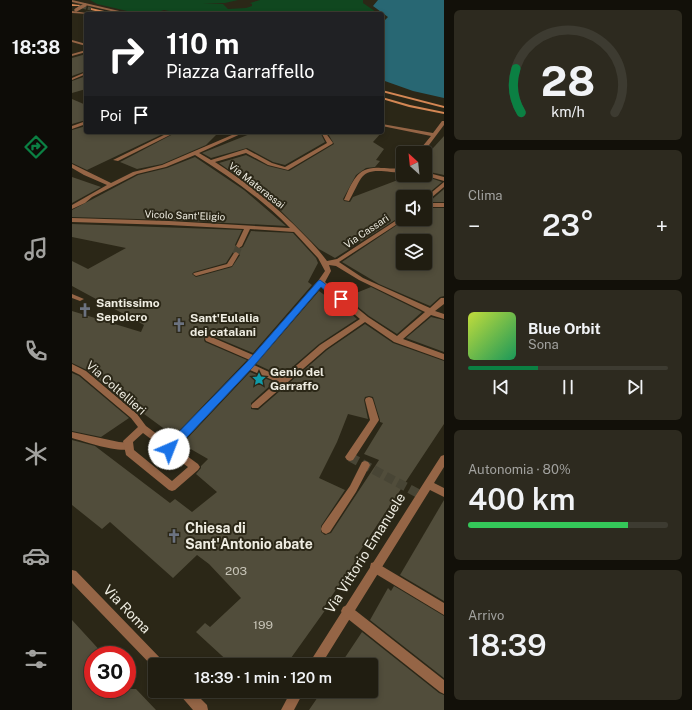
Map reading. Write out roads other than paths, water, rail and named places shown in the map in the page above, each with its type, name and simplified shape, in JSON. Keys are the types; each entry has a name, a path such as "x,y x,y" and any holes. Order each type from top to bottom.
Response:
{"main road":[{"path":"92,9 104,12"},
{"path":"384,92 414,101 444,107"},
{"path":"384,99 409,106 444,113"}],"street":[{"path":"72,1 119,12"},
{"path":"74,9 84,4"},
{"path":"74,9 87,12"},
{"path":"72,41 84,44"},
{"path":"72,55 84,52"},
{"path":"72,79 84,74"},
{"path":"426,146 444,122"},
{"path":"72,128 84,123"},
{"path":"384,125 435,135"},
{"path":"116,160 170,134"},
{"path":"72,207 83,202 90,196 140,171 164,166 236,134"},
{"path":"211,162 246,151 270,164 286,169 330,143 324,134"},
{"name":"Via Materassai","path":"194,152 211,162 271,205 297,230 326,263"},
{"path":"72,166 82,170 86,174 112,185"},
{"path":"346,200 359,175 366,170 377,168 396,171"},
{"path":"432,176 444,179"},
{"path":"432,195 444,184"},
{"path":"432,205 444,205"},
{"name":"Vicolo Sant'Eligio","path":"72,220 297,230"},
{"name":"Via Cassari","path":"326,263 339,260 396,223"},
{"path":"239,246 248,227"},
{"path":"196,274 230,265 236,254"},
{"path":"169,449 249,366 318,285 328,270 326,263 338,264 375,286 444,317"},
{"path":"318,285 341,299 365,319 397,340 444,357"},
{"path":"72,296 80,299"},
{"path":"397,340 444,300"},
{"path":"255,406 323,347 365,319"},
{"path":"209,339 255,358"},
{"path":"249,366 283,382"},
{"name":"Via Coltellieri","path":"72,367 83,373 134,416 143,428 169,449 195,467 172,487 129,452 128,446"},
{"path":"350,457 375,420 369,400"},
{"path":"72,435 119,446 128,446 128,441 143,428"},
{"name":"Via Vittorio Emanuele","path":"318,658 444,459"},
{"path":"326,529 352,489 365,465"},
{"path":"428,484 444,493"},
{"path":"375,567 444,609"},
{"name":"Via Roma","path":"72,575 151,658"},
{"path":"347,611 444,688"},
{"path":"191,698 202,710"},
{"path":"287,710 294,698"}],"water":[{"path":"378,0 444,0 444,98 413,91 384,81 384,21 388,17 384,14 384,12 381,12 373,6"}],"tunnel":[{"path":"78,6 92,9"},
{"path":"236,254 239,246"},
{"path":"350,457 421,495"}],"place":[{"name":"Santissimo Sepolcro","path":"85,310"},
{"name":"Sant'Eulalia dei catalani","path":"179,325"},
{"name":"Genio del Garraffo","path":"259,379"},
{"name":"Chiesa di Sant'Antonio abate","path":"174,536"}]}
